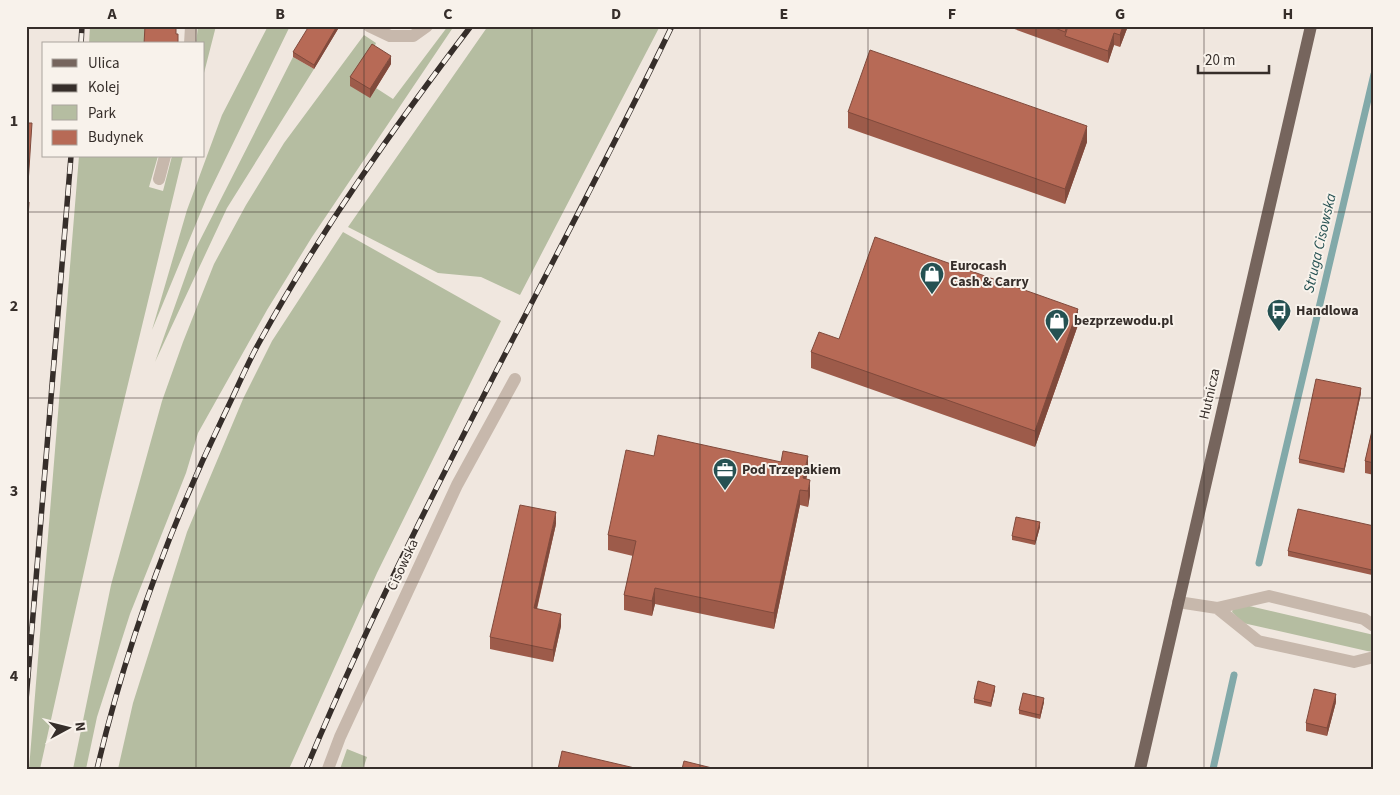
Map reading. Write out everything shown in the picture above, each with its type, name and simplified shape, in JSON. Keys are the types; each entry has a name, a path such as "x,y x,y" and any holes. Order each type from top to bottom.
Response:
{"main road":[{"name":"Hutnicza","path":"1140,769 1311,26"}],"street":[{"path":"190,42 191,26"},
{"path":"370,26 390,36 413,36 427,26"},
{"path":"159,179 164,158"},
{"name":"Cisowska","path":"328,769 340,737 457,485 515,379"},
{"path":"1178,602 1217,608 1269,596 1364,618 1374,626"},
{"path":"1217,608 1258,641 1354,662 1374,657"}],"green space":[{"path":"90,26 146,26 145,42 89,42"},
{"path":"198,26 216,26 205,69 205,42 196,42"},
{"path":"268,26 290,26 207,197 152,330 187,210 222,115"},
{"path":"448,26 454,26 312,237 267,310 198,433 186,473 130,614 97,717 86,769 73,769 111,585 162,401 214,264 246,205 284,143 364,35 376,43 372,52 370,98 376,88 393,99"},
{"path":"488,26 660,26 520,295 481,277 438,273 348,227"},
{"path":"293,57 314,69 227,208 155,362 194,252"},
{"path":"79,158 157,158 149,187 163,191 171,158 183,158 100,500 40,769 29,769"},
{"path":"343,232 501,321 377,573 289,769 118,769 133,703 187,532 243,399 272,341"},
{"path":"1245,605 1374,635 1374,652 1243,623 1232,612 1233,609"},
{"path":"347,749 367,757 363,769 340,769"}],"building":[{"path":"145,26 176,26 178,42 144,42"},
{"path":"309,26 337,26 314,65 293,52"},
{"path":"1050,26 1067,26 1065,32"},
{"path":"1068,26 1123,26 1120,35 1114,33 1108,51 1065,36"},
{"path":"372,44 391,56 370,89 350,77"},
{"path":"870,50 1087,126 1065,189 848,112"},
{"path":"26,123 32,123 27,199 26,199"},
{"path":"26,201 29,202 26,250"},
{"path":"875,237 1078,309 1035,431 811,352 819,332 839,339"},
{"path":"1316,379 1361,388 1344,469 1299,459"},
{"path":"1374,422 1374,463 1365,461"},
{"path":"658,435 781,462 783,451 808,456 803,478 810,480 808,491 800,490 774,613 655,588 652,601 624,595 636,541 608,535 626,450 654,456"},
{"path":"520,505 556,512 534,608 561,614 553,650 490,637"},
{"path":"1298,509 1374,526 1374,564 1372,570 1288,551"},
{"path":"1016,517 1040,522 1035,541 1012,536"},
{"path":"978,681 995,686 991,703 974,699"},
{"path":"1314,689 1336,694 1327,728 1306,723"},
{"path":"1023,693 1044,698 1040,715 1019,710"},
{"path":"562,751 639,769 558,769"},
{"path":"684,761 716,769 682,769"}],"waterway":[{"name":"Struga Cisowska","path":"1259,563 1374,74"},
{"name":"Struga Cisowska","path":"1213,769 1234,675"}],"railway":[{"path":"81,42 82,26"},
{"path":"97,769 121,677 151,587 205,456 260,341 333,219 386,141 471,26"},
{"path":"306,769 347,674 391,580 672,26"},
{"path":"26,700 71,158"}],"place":[{"name":"Eurocash Cash & Carry","path":"932,295"},
{"name":"Handlowa","path":"1279,332"},
{"name":"bezprzewodu.pl","path":"1057,342"},
{"name":"Pod Trzepakiem","path":"725,491"}]}
